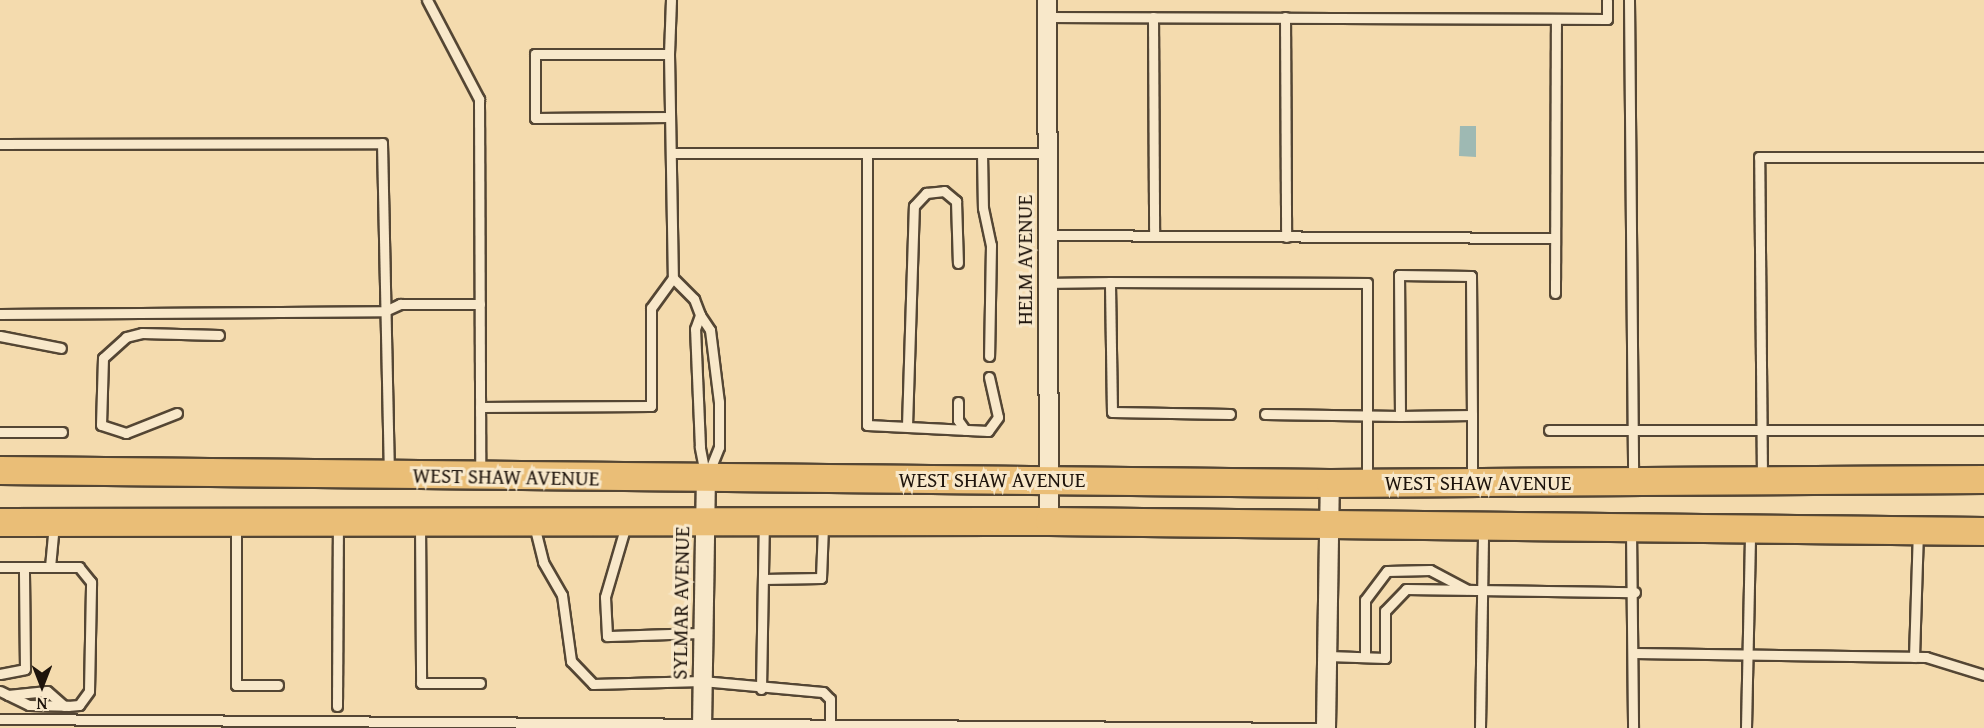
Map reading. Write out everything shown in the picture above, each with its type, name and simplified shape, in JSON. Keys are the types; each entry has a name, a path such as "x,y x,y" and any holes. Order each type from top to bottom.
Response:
{"main road":[{"name":"WEST SHAW AVENUE","path":"0,470 480,477 1330,483 1633,483 1984,479"},
{"name":"WEST SHAW AVENUE","path":"0,522 1049,520 1631,525 1984,531"}],"street":[{"name":"HELM AVENUE","path":"1047,8 1049,520"},
{"name":"SYLMAR AVENUE","path":"702,725 706,479"},
{"path":"1326,728 1330,483"}],"lane":[{"path":"427,0 479,99 480,477"},
{"path":"480,407 651,406 651,308 673,278 669,54 671,0"},
{"path":"1047,8 1153,17 1607,19 1607,0"},
{"path":"1629,0 1633,483"},
{"path":"1153,17 1154,236"},
{"path":"1285,17 1286,237"},
{"path":"1555,293 1556,18"},
{"path":"669,54 535,54 535,118 670,117"},
{"path":"0,144 382,143 389,475"},
{"path":"671,153 1047,153"},
{"path":"867,153 867,425 988,431 998,417 989,377"},
{"path":"982,153 983,208 991,245 989,356"},
{"path":"1762,482 1759,156 1984,156"},
{"path":"908,426 914,206 926,193 945,191 956,201 958,263"},
{"path":"1047,235 1555,238"},
{"path":"1400,416 1399,275 1471,276 1472,483"},
{"path":"673,278 694,298 700,315 710,330 719,402 719,447 706,479"},
{"path":"1110,282 1112,412 1230,414"},
{"path":"1047,283 1367,283 1366,483"},
{"path":"0,314 385,311 400,304 480,304"},
{"path":"700,315 695,329 706,479"},
{"path":"177,413 126,433 101,424 103,357 126,337 142,333 219,335"},
{"path":"0,336 62,348"},
{"path":"958,402 958,420 967,431"},
{"path":"1265,414 1472,415"},
{"path":"1549,430 1984,430"},
{"path":"0,432 62,432"},
{"path":"420,520 421,683 480,683"},
{"path":"533,520 543,562 562,595 577,672 593,684 702,681 761,689 823,692 830,699 830,722"},
{"path":"627,520 605,597 605,632 613,638 703,633"},
{"path":"761,689 764,520"},
{"path":"763,579 821,578 823,520"},
{"path":"50,567 54,522"},
{"path":"336,706 339,522"},
{"path":"236,523 236,685 278,685"},
{"path":"1480,728 1483,524"},
{"path":"1631,525 1635,592 1633,728"},
{"path":"1746,728 1750,528"},
{"path":"1914,657 1918,531"},
{"path":"0,567 79,567 91,582 90,691 79,705 64,706 29,705 4,693"},
{"path":"0,674 25,669 24,567"},
{"path":"1365,657 1365,600 1387,572 1430,570 1466,589"},
{"path":"1328,656 1385,658 1385,611 1406,589 1635,592"},
{"path":"1634,653 1914,657 1984,675"},
{"path":"4,693 46,691 64,706"},
{"path":"0,719 678,726 830,722 1326,728"}],"water":[{"path":"1460,126 1476,126 1476,157 1459,156"}]}
